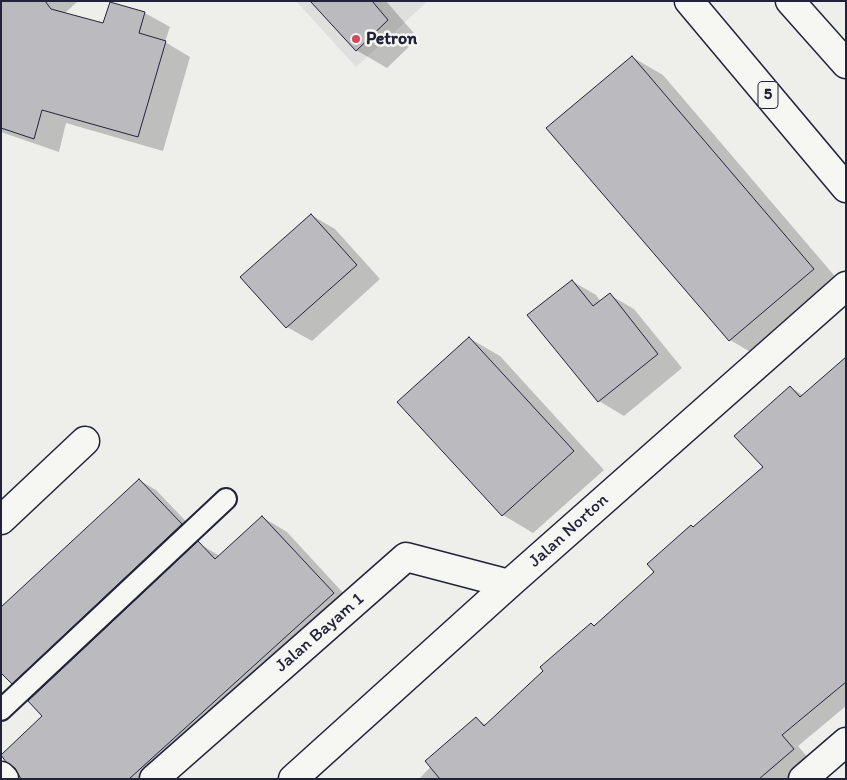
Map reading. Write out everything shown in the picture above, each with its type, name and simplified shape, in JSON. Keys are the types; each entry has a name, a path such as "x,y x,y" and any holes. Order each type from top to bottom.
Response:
{"main road":[{"name":"5","path":"689,1 846,188"},
{"path":"790,1 846,64"},
{"name":"Jalan Norton","path":"293,779 509,584 846,286"},
{"path":"1,520 85,441"},
{"name":"Jalan Bayam 1","path":"154,779 406,557 509,584"},
{"path":"803,779 846,742"}],"lane":[{"path":"1,710 226,499"}],"shaded area":[{"path":"296,1 428,1 356,67"}],"building":[{"path":"1,1 45,1 51,9 103,23 110,2 145,12 139,33 166,41 138,137 42,110 34,139 1,128"},
{"name":"Petron","path":"310,1 372,1 388,20 356,51"},
{"path":"632,56 814,269 729,341 546,128"},
{"path":"311,214 357,265 286,328 240,277"},
{"path":"572,280 593,306 610,293 658,354 598,402 527,315"},
{"path":"469,337 574,451 502,516 397,402"},
{"path":"846,357 846,682 782,735 794,749 759,779 440,779 425,761 476,717 484,726 543,671 540,667 591,623 594,626 654,572 647,564 691,525 693,527 763,467 734,436 790,386 800,397"},
{"path":"139,479 182,524 12,684 1,673 1,607"},
{"path":"262,516 334,593 129,779 21,779 15,768 6,762 1,755 42,716 28,701 198,541 215,559"}],"place":[{"name":"Petron","path":"356,39"}]}
